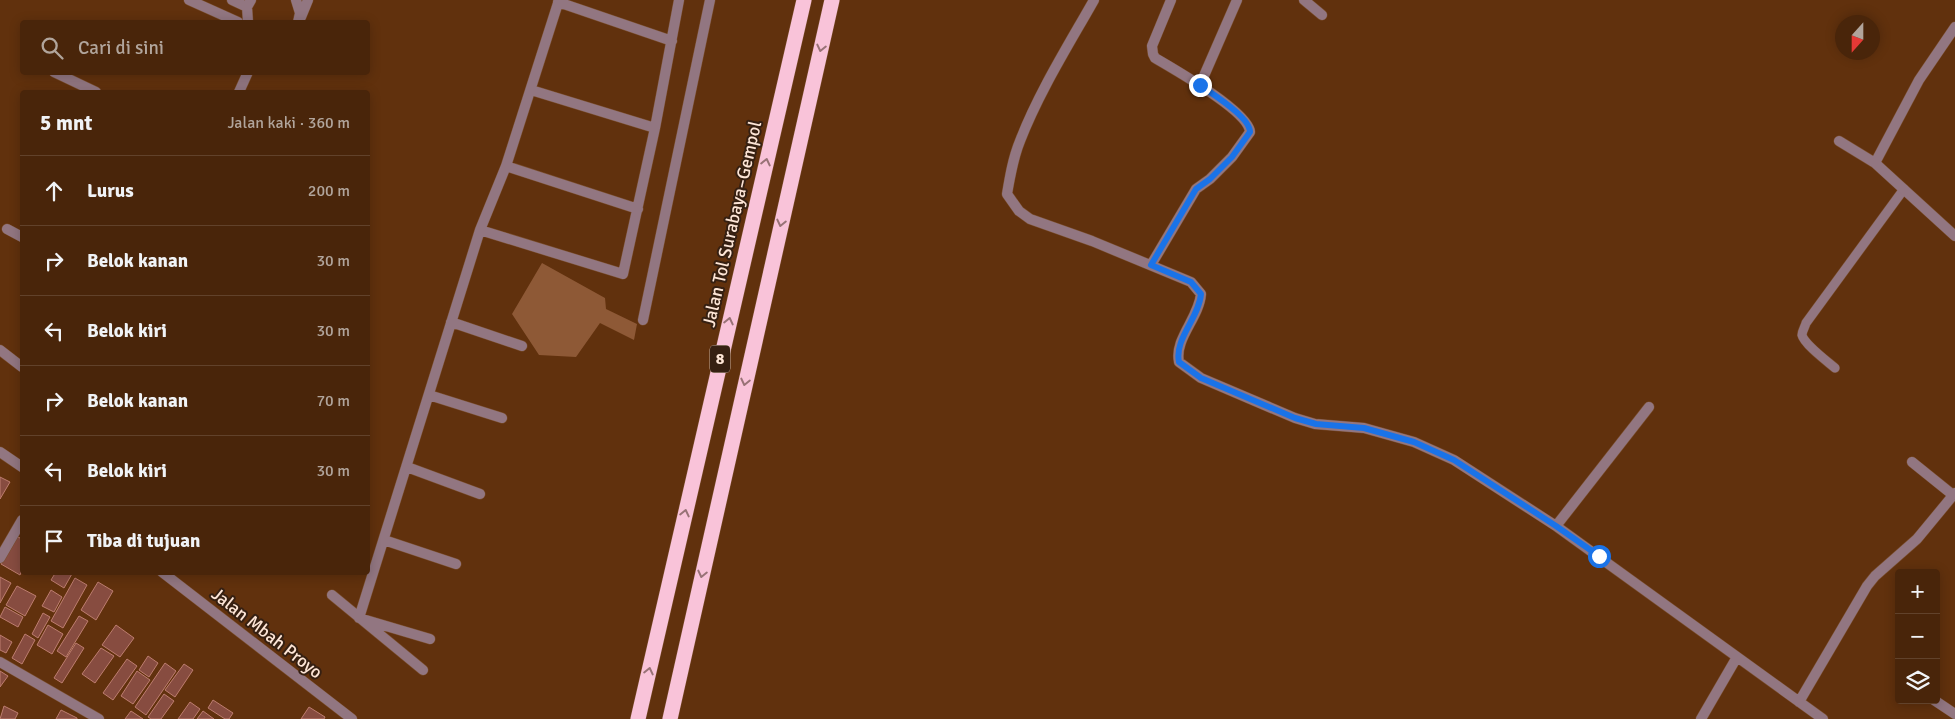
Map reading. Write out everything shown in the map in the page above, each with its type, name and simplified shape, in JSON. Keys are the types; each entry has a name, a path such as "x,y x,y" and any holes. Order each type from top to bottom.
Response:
{"highway":[{"name":"Jalan Tol Surabaya–Gempol","path":"638,719 804,0"},
{"name":"8","path":"670,719 832,0"}],"street":[{"path":"189,0 234,20"},
{"path":"232,0 249,4 248,20"},
{"path":"296,0 300,13 299,20"},
{"path":"299,20 308,0"},
{"path":"480,230 623,274 655,128 679,0"},
{"path":"643,320 710,0"},
{"path":"1094,0 1037,102 1012,164 1007,194 1018,211 1030,219 1092,241 1191,282 1201,294 1200,304 1179,347 1179,362 1187,369 1219,386 1295,418 1316,424 1364,428 1414,442 1454,460 1556,526 1823,719"},
{"path":"1151,265 1196,189 1210,179 1232,157 1250,132 1250,126 1244,119 1200,85 1155,58 1152,54 1152,46 1170,0"},
{"path":"1200,85 1237,0"},
{"path":"1304,0 1322,15"},
{"path":"360,618 480,230 506,166 558,1 672,41"},
{"path":"1875,163 1919,80 1955,27"},
{"path":"60,75 92,90"},
{"path":"240,90 247,75"},
{"path":"531,90 655,128"},
{"path":"1839,141 1875,163 1955,236"},
{"path":"506,166 638,209"},
{"path":"7,229 20,236"},
{"path":"452,322 522,346"},
{"path":"0,350 20,365"},
{"path":"429,395 502,418"},
{"path":"1556,526 1649,406"},
{"path":"0,452 20,467"},
{"path":"1799,702 1875,576 1917,539 1954,494 1912,462"},
{"path":"406,468 480,494"},
{"path":"0,558 20,523"},
{"path":"384,540 456,564"},
{"name":"Jalan Mbah Proyo","path":"166,575 352,719"},
{"path":"332,595 423,670"},
{"path":"360,618 430,640"},
{"path":"1701,719 1737,657"},
{"path":"0,662 99,719"},
{"path":"1940,704 1955,714"}],"lane":[{"path":"1835,368 1808,345 1802,336 1803,330 1806,323 1904,190"}],"shaded area":[{"path":"542,263 605,298 606,309 637,324 634,340 600,323 576,357 539,355 512,314"}],"building":[{"path":"0,477 10,482 0,499"},
{"path":"16,536 20,538 20,575 1,564"},
{"path":"54,575 71,575 64,588 51,580"},
{"path":"0,577 11,583 0,603"},
{"path":"75,578 87,585 63,628 51,621"},
{"path":"98,582 113,591 96,620 81,610"},
{"path":"17,586 36,596 25,616 6,605"},
{"path":"51,590 62,597 54,612 42,606"},
{"path":"5,607 23,617 18,627 0,617"},
{"path":"43,613 50,617 38,638 32,634"},
{"path":"79,616 88,621 66,657 57,651"},
{"path":"48,625 63,634 52,654 37,645"},
{"path":"116,625 134,638 120,657 102,645"},
{"path":"25,634 35,640 22,664 12,658"},
{"path":"0,635 12,642 6,653 0,650"},
{"path":"76,643 84,648 62,683 54,678"},
{"path":"101,648 114,656 95,683 82,674"},
{"path":"148,656 158,663 149,677 139,670"},
{"path":"127,659 137,666 113,700 103,693"},
{"path":"165,663 176,671 146,715 135,707"},
{"path":"184,664 193,670 175,697 165,690"},
{"path":"0,671 8,676 0,687"},
{"path":"137,671 150,680 133,704 121,696"},
{"path":"164,694 174,701 161,719 151,719 148,717"},
{"path":"213,700 233,713 229,719 225,719 208,708"},
{"path":"190,702 200,709 193,719 178,719"},
{"path":"4,706 18,713 15,719 0,719"},
{"path":"309,707 325,717 324,719 301,719"},
{"path":"61,710 77,718 77,719 56,719"},
{"path":"131,711 143,719 125,719"},
{"path":"203,711 214,719 197,719"}],"route":[{"path":"1200,85 1244,119 1250,126 1250,132 1232,157 1210,179 1196,189 1151,265 1191,282 1201,294 1200,304 1179,347 1179,362 1201,378 1295,418 1316,424 1364,428 1414,442 1454,460 1599,556"}]}
